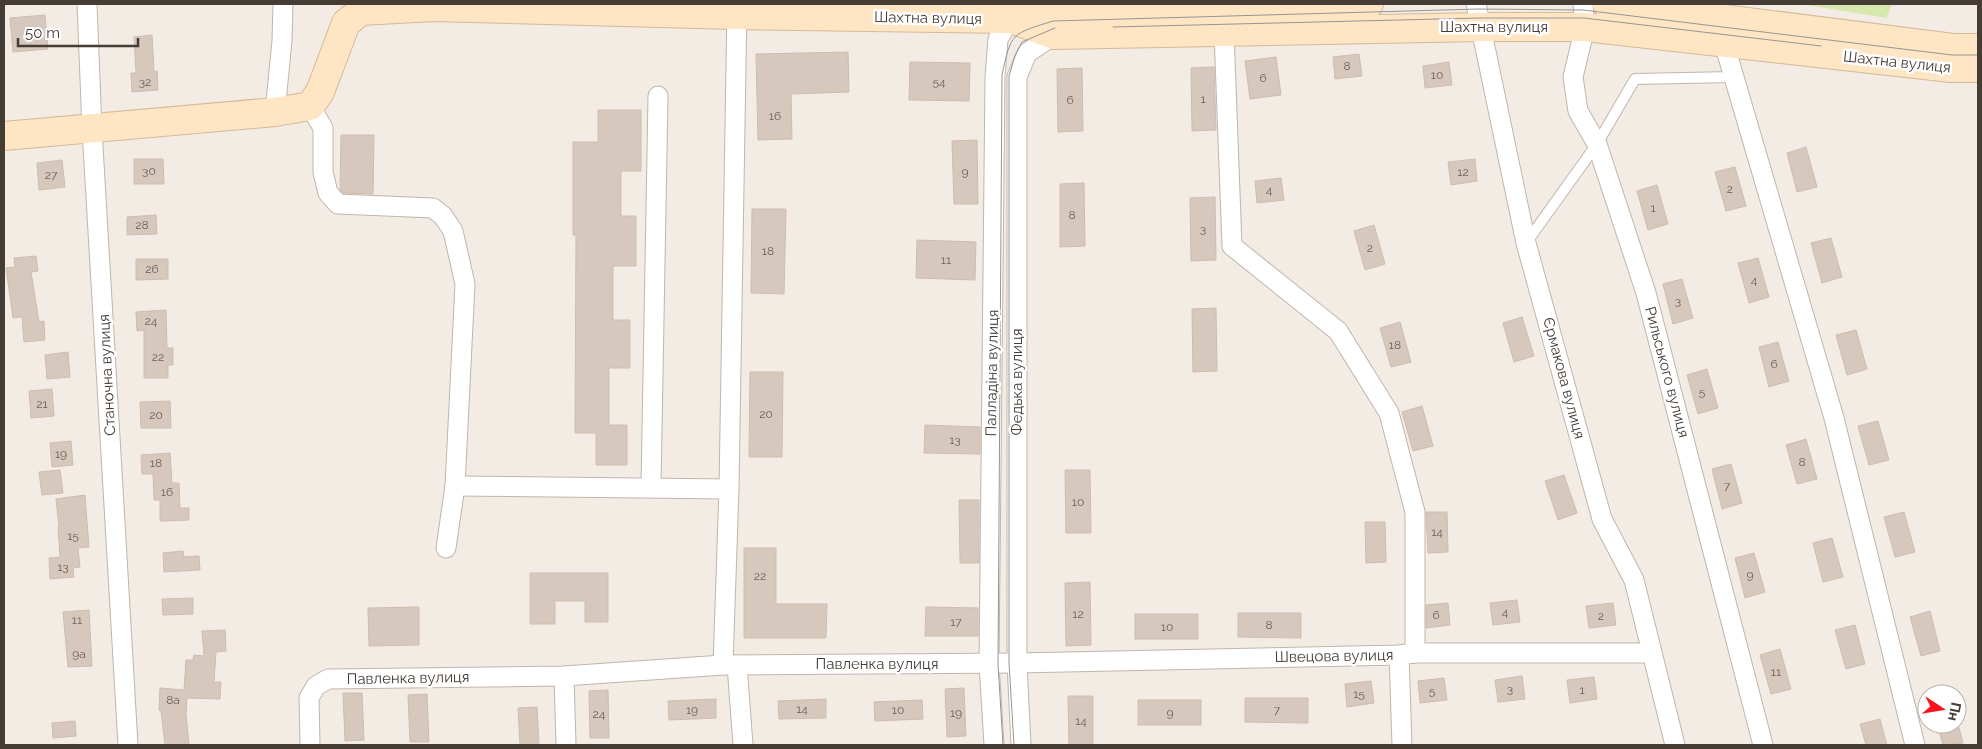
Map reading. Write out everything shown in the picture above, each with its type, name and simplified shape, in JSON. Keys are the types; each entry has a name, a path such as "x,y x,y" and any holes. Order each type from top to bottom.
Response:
{"main road":[{"name":"Шахтна вулиця","path":"310,106 320,92 346,22 361,11 433,6 1010,11 1053,14 1086,8 1369,4"},
{"name":"Шахтна вулиця","path":"1606,4 1720,30 1951,68 1978,68"},
{"name":"Шахтна вулиця","path":"1010,11 1054,35 1224,32 1479,15 1584,16 1720,30 1953,48 1978,48"},
{"path":"4,136 276,112 310,106"}],"street":[{"name":"Станочна вулиця","path":"87,4 92,129 128,745"},
{"path":"276,112 283,4"},
{"path":"736,9 729,488 730,665 743,745"},
{"path":"1010,11 1027,53 1054,35"},
{"name":"Палладіна вулиця","path":"994,745 990,664 995,77 998,39 1010,11"},
{"name":"Єрмакова вулиця","path":"1479,15 1526,243 1602,518 1634,580 1674,745"},
{"name":"Рильського вулиця","path":"1584,16 1573,77 1578,111 1597,144 1646,293 1763,745"},
{"path":"1720,30 1834,418 1914,745"},
{"path":"1224,32 1232,246 1338,331 1389,414 1415,512 1402,745"},
{"name":"Федька вулиця","path":"1021,745 1017,664 1017,77 1027,53"},
{"path":"651,487 658,96"},
{"path":"310,106 323,128 323,172 328,193 338,204 432,208 443,216 453,231 465,284 455,486 446,548"},
{"path":"455,486 729,488"},
{"name":"Швецова вулиця","path":"1017,664 1407,654 1652,652"},
{"name":"Павленка вулиця","path":"310,745 309,698 316,686 328,679 564,676 730,665 1017,664"},
{"path":"564,676 566,745"}],"lane":[{"path":"1526,243 1597,144 1635,79 1733,77"}],"green space":[{"path":"1802,4 1892,4 1886,18"}],"building":[{"path":"45,15 48,49 13,52 10,18"},
{"path":"152,35 154,72 157,71 158,90 132,92 131,73 136,73 134,37"},
{"path":"848,52 849,92 791,94 792,139 758,140 756,54"},
{"path":"1359,54 1362,76 1335,79 1333,57"},
{"path":"1276,57 1281,95 1250,99 1245,61"},
{"path":"910,62 970,63 969,101 909,100"},
{"path":"1449,62 1452,85 1425,88 1423,66"},
{"path":"1214,67 1216,130 1192,131 1191,68"},
{"path":"1082,68 1083,131 1058,132 1057,69"},
{"path":"598,110 641,110 641,171 621,171 621,216 636,216 636,266 613,266 613,320 630,320 630,368 609,368 609,425 627,425 627,465 596,465 596,433 575,433 576,235 573,235 573,142 598,142"},
{"path":"341,135 374,135 373,194 343,193 340,190"},
{"path":"977,140 978,204 954,204 952,141"},
{"path":"1806,147 1817,187 1797,192 1787,153"},
{"path":"134,159 163,159 164,184 134,184"},
{"path":"1475,159 1477,181 1451,185 1448,162"},
{"path":"62,160 65,187 39,190 37,163"},
{"path":"1735,167 1746,206 1726,211 1715,172"},
{"path":"1281,178 1284,200 1257,203 1255,181"},
{"path":"1084,183 1085,246 1060,247 1060,184"},
{"path":"1657,185 1668,224 1648,230 1637,191"},
{"path":"1215,197 1216,260 1191,261 1190,198"},
{"path":"752,209 786,209 784,294 751,293"},
{"path":"156,215 157,234 127,235 127,217"},
{"path":"1374,225 1385,264 1365,270 1354,231"},
{"path":"1831,238 1842,277 1822,283 1811,243"},
{"path":"917,240 976,242 975,280 916,278"},
{"path":"36,256 38,271 31,272 39,322 44,321 45,340 24,342 22,317 13,318 6,268 15,267 14,258"},
{"path":"1758,258 1769,297 1749,303 1738,263"},
{"path":"136,259 168,259 168,279 136,280"},
{"path":"1682,279 1693,318 1673,324 1663,284"},
{"path":"1216,308 1217,371 1193,372 1192,309"},
{"path":"166,310 167,348 173,348 173,365 168,365 168,378 144,378 144,330 137,331 136,312"},
{"path":"1522,317 1534,356 1514,362 1503,323"},
{"path":"1400,322 1411,362 1391,367 1380,328"},
{"path":"1856,330 1867,369 1847,375 1836,335"},
{"path":"1778,342 1789,381 1769,387 1759,347"},
{"path":"68,352 70,377 47,379 45,355"},
{"path":"1707,369 1718,408 1698,414 1687,375"},
{"path":"750,372 783,372 782,457 749,457"},
{"path":"52,389 54,416 31,418 29,391"},
{"path":"170,401 171,428 141,428 140,402"},
{"path":"1422,406 1433,446 1413,451 1402,412"},
{"path":"1878,421 1889,460 1869,465 1858,426"},
{"path":"925,425 980,427 980,454 924,453"},
{"path":"1806,439 1817,479 1797,484 1786,445"},
{"path":"71,441 73,465 52,467 50,443"},
{"path":"170,453 172,483 179,483 180,508 189,508 189,520 160,521 160,500 154,500 153,474 142,474 141,455"},
{"path":"1731,464 1742,503 1722,509 1712,469"},
{"path":"60,470 63,493 42,495 39,472"},
{"path":"1065,470 1090,470 1091,533 1066,533"},
{"path":"1564,475 1577,513 1558,520 1545,481"},
{"path":"85,495 89,547 78,548 80,567 73,568 74,577 50,579 49,558 60,557 56,499"},
{"path":"959,500 979,500 979,563 960,563"},
{"path":"1426,512 1447,512 1448,552 1428,553"},
{"path":"1904,512 1915,552 1895,557 1884,517"},
{"path":"1365,522 1385,522 1386,562 1366,563"},
{"path":"1832,538 1843,577 1823,582 1813,543"},
{"path":"744,548 776,548 776,604 827,604 826,638 744,638"},
{"path":"183,551 184,557 199,556 200,570 164,572 163,553"},
{"path":"1754,553 1765,592 1745,598 1735,558"},
{"path":"530,573 608,573 608,622 585,622 585,601 555,601 555,624 530,624"},
{"path":"1090,582 1091,645 1066,646 1065,583"},
{"path":"193,598 193,614 163,615 162,599"},
{"path":"1517,600 1520,622 1493,625 1490,603"},
{"path":"1448,603 1450,625 1426,628 1426,605"},
{"path":"1613,603 1616,625 1589,628 1586,606"},
{"path":"419,607 419,645 369,646 368,608"},
{"path":"926,607 978,608 978,636 925,636"},
{"path":"89,610 92,666 68,667 63,612"},
{"path":"1930,611 1940,651 1921,656 1910,617"},
{"path":"1238,613 1301,613 1301,638 1238,637"},
{"path":"1135,614 1198,614 1198,639 1135,639"},
{"path":"1855,625 1865,664 1846,669 1835,630"},
{"path":"225,630 226,651 216,652 214,682 221,682 220,699 187,698 186,714 189,745 165,745 161,711 159,710 160,688 184,690 186,660 193,660 194,655 204,656 202,631"},
{"path":"1780,649 1791,689 1771,694 1760,655"},
{"path":"1522,676 1525,699 1498,702 1495,680"},
{"path":"1594,677 1597,699 1570,703 1567,680"},
{"path":"1444,678 1447,700 1420,703 1418,681"},
{"path":"1371,681 1374,703 1347,707 1345,684"},
{"path":"964,688 966,736 947,737 945,689"},
{"path":"608,690 609,738 590,738 589,691"},
{"path":"343,693 362,693 364,740 345,741"},
{"path":"427,694 429,742 410,742 408,695"},
{"path":"1068,696 1093,696 1093,745 1069,745"},
{"path":"1245,698 1308,698 1308,723 1245,722"},
{"path":"716,699 716,718 669,720 668,701"},
{"path":"826,699 826,718 779,719 778,701"},
{"path":"922,700 923,719 875,721 874,702"},
{"path":"1138,700 1201,700 1201,725 1138,725"},
{"path":"537,707 539,745 520,745 518,708"},
{"path":"1880,719 1887,745 1866,745 1860,724"},
{"path":"75,721 76,736 53,738 52,723"},
{"path":"1940,734 1961,734 1963,743 1943,745"}],"tram line":[{"path":"1003,745 998,664 1002,75 1011,42 1021,32 1053,21 1478,9 1583,10 1952,55 1978,55"},
{"path":"1113,27 1480,18 1584,18 1821,46"},
{"path":"1014,745 1009,663 1009,76 1015,56 1022,42 1055,28"}]}
